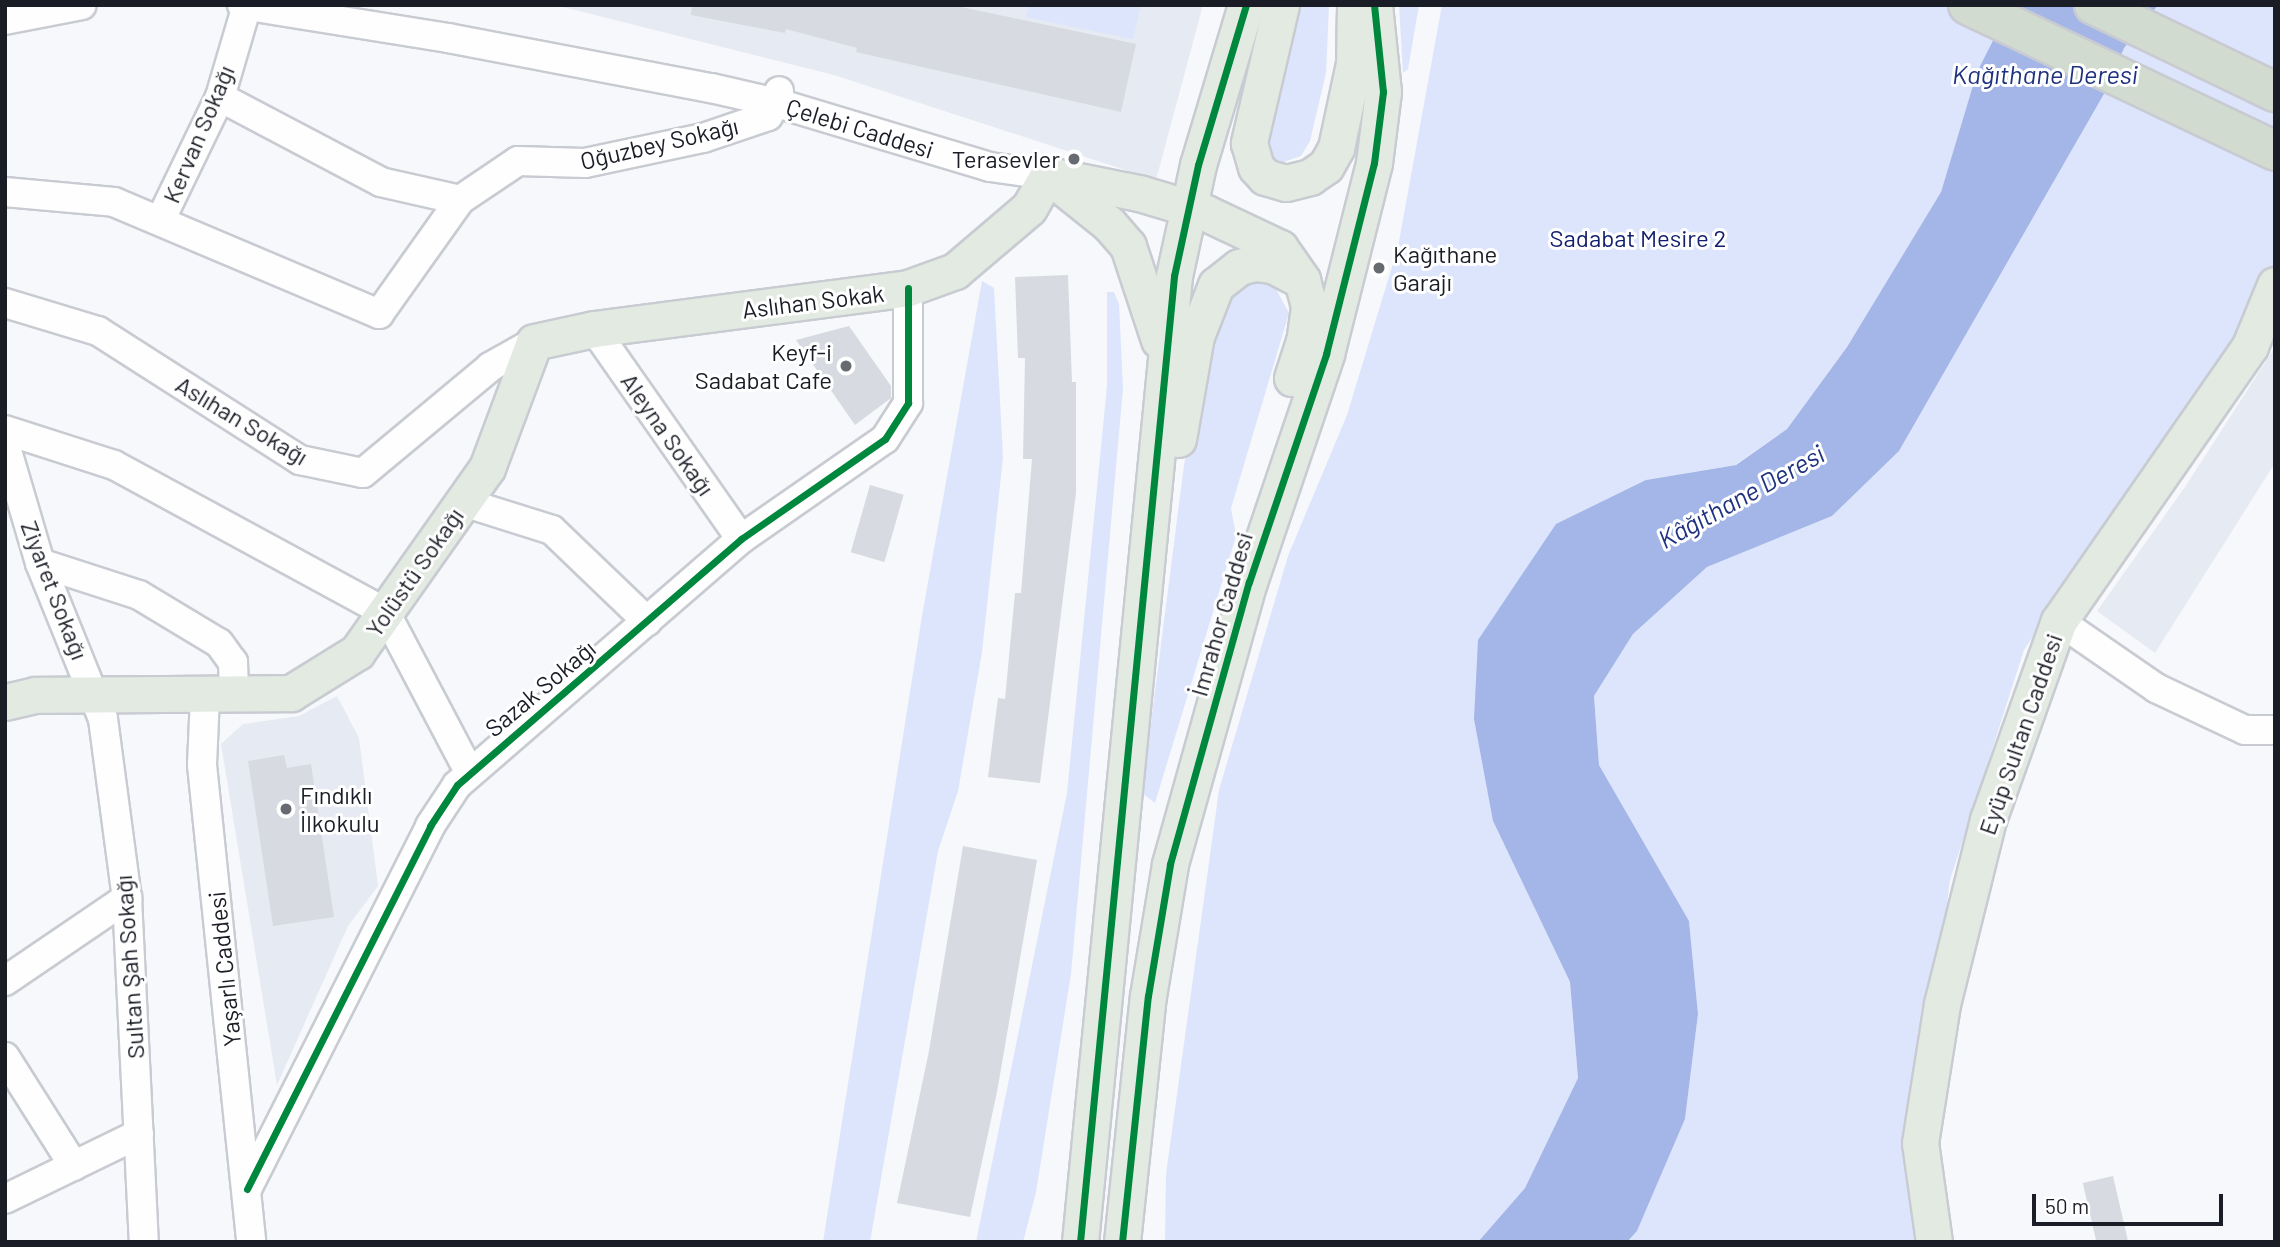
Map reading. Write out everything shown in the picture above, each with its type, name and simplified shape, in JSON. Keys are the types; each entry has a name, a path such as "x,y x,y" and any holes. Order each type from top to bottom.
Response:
{"highway":[{"path":"1968,5 2275,150"},
{"path":"2094,5 2275,92"}],"main road":[{"path":"1080,1242 1092,1144 1165,360 1188,209 1246,5"},
{"path":"1281,5 1250,143 1256,167 1265,177 1286,183 1310,177 1326,166 1336,148 1354,63 1355,5"},
{"name":"İmrahor Caddesi","path":"1122,1242 1148,996 1170,864 1284,474 1326,354 1374,163 1383,92 1374,5"},
{"path":"1048,175 1139,193 1261,236 1280,248 1301,280 1308,324 1284,412 1279,442 1284,474"},
{"path":"1048,175 1109,224 1128,246 1147,293 1165,360"},
{"name":"Aslıhan Sokak","path":"534,342 594,329 908,288 955,271 1029,208 1048,175"},
{"path":"1150,532 1177,444 1196,336 1216,285 1239,267 1255,263 1272,265 1301,280"},
{"name":"Eyüp Sultan Caddesi","path":"1934,1242 1920,1143 1942,1004 1988,820 2059,621 2250,346 2275,285"},
{"name":"Yolüstü Sokağı","path":"5,702 35,695 220,696 291,693 357,652 487,468 534,342"},
{"path":"1057,1242 1092,1144"}],"street":[{"path":"5,20 82,5"},
{"name":"Çelebi Caddesi","path":"242,5 778,96"},
{"name":"Çelebi Caddesi","path":"340,5 549,37 1004,156 1048,175"},
{"name":"Kervan Sokağı","path":"160,222 220,97 247,6"},
{"name":"Oğuzbey Sokağı","path":"460,200 518,161 585,163 703,138 768,116 778,96"},
{"path":"5,192 114,202 379,314 460,200 381,182 220,97"},
{"name":"Sazak Sokağı","path":"247,1189 430,826 469,771 741,539 885,439 908,403 908,288"},
{"name":"Aslıhan Sokağı","path":"5,303 98,331 300,460 363,473 490,367 534,342"},
{"name":"Aleyna Sokağı","path":"594,329 741,539"},
{"path":"5,430 114,465 385,612 469,771"},
{"name":"Ziyaret Sokağı","path":"5,444 40,563 96,694"},
{"path":"463,502 552,530 647,621"},
{"name":"Yaşarlı Caddesi","path":"40,563 139,595 219,643 233,662 220,696 202,765 251,1242"},
{"path":"2059,621 2156,688 2245,730 2275,730"},
{"name":"Sultan Şah Sokağı","path":"96,694 127,898 144,1242"},
{"path":"5,981 127,898"},
{"path":"5,1057 74,1166"},
{"path":"5,1199 139,1134"}],"shaded area":[{"path":"555,5 1203,5 1156,180 834,75"},
{"path":"2275,347 2275,463 2155,653 2097,611 2185,487"},
{"path":"337,696 359,738 378,886 348,926 277,1085 221,744 243,724 299,716"}],"green space":[{"path":"1029,5 1141,5 1133,39 1026,17"},
{"path":"1288,5 1329,5 1326,73 1310,141 1301,156 1272,166 1262,123"},
{"path":"1399,5 1419,5 1408,69 1403,73"},
{"name":"Sadabat Mesire 2","path":"1442,5 2011,5 1977,72 1941,192 1847,347 1787,429 1735,465 1646,480 1493,821 1570,982 1578,1078 1525,1188 1478,1242 1165,1242 1166,1174 1219,790 1288,556 1347,415 1398,247"},
{"path":"2158,5 2275,5 2275,264 2246,318 2024,650 1950,880 1915,1153 1928,1242 1627,1242 1637,1231 1685,1119 1698,1014 1689,921 1599,765 1594,696 1633,634 1707,567 1832,516 1899,451 2108,87 2124,48"},
{"path":"1253,280 1276,289 1289,313 1231,508 1236,536 1155,803 1142,793 1184,465 1206,352 1227,288"},
{"path":"982,281 994,288 1003,457 982,652 958,791 938,851 870,1242 823,1242 922,616"},
{"path":"1107,292 1114,292 1119,304 1123,388 1071,974 1036,1192 1023,1242 976,1242 1067,793 1107,386"}],"water":[{"path":"2011,5 2158,5 2124,48 2108,87 1899,451 1832,516 1707,567 1633,634 1594,696 1599,765 1689,921 1698,1014 1685,1119 1637,1231 1627,1242 1478,1242 1525,1188 1578,1078 1570,982 1493,821 1474,719 1478,640 1556,524 1646,480 1736,465 1787,429 1847,347 1941,192 1977,72"}],"building":[{"path":"692,5 952,5 1136,44 1121,112 856,52 857,48 786,29 785,33 691,15"},
{"path":"1068,275 1072,382 1076,382 1076,493 1040,783 988,777 998,698 1005,699 1015,593 1021,593 1032,459 1023,459 1025,358 1018,358 1015,277"},
{"path":"849,326 891,386 891,398 855,425 796,340"},
{"path":"870,485 904,495 884,562 851,552"},
{"path":"284,755 287,768 311,764 334,917 273,926 248,761"},
{"path":"963,846 1037,860 997,1092 970,1217 897,1203 929,1051"},
{"path":"2113,1176 2128,1242 2096,1242 2083,1183"}],"cycle path":[{"path":"1080,1242 1174,276 1198,165 1246,5"},
{"path":"1122,1242 1148,996 1170,864 1249,582 1326,354 1374,163 1383,92 1374,5"},
{"path":"247,1189 430,826 457,785 741,539 885,439 908,403 908,288"}],"place":[{"name":"Terasevler","path":"1074,159"},
{"name":"Kağıthane Garajı","path":"1379,268"},
{"name":"Keyf-i Sadabat Cafe","path":"846,366"},
{"name":"Fındıklı İlkokulu","path":"286,809"}],"water label":[{"name":"Kağıthane Deresi","path":"2045,74"},
{"name":"Kâğıthane Deresi","path":"1741,496"}]}
